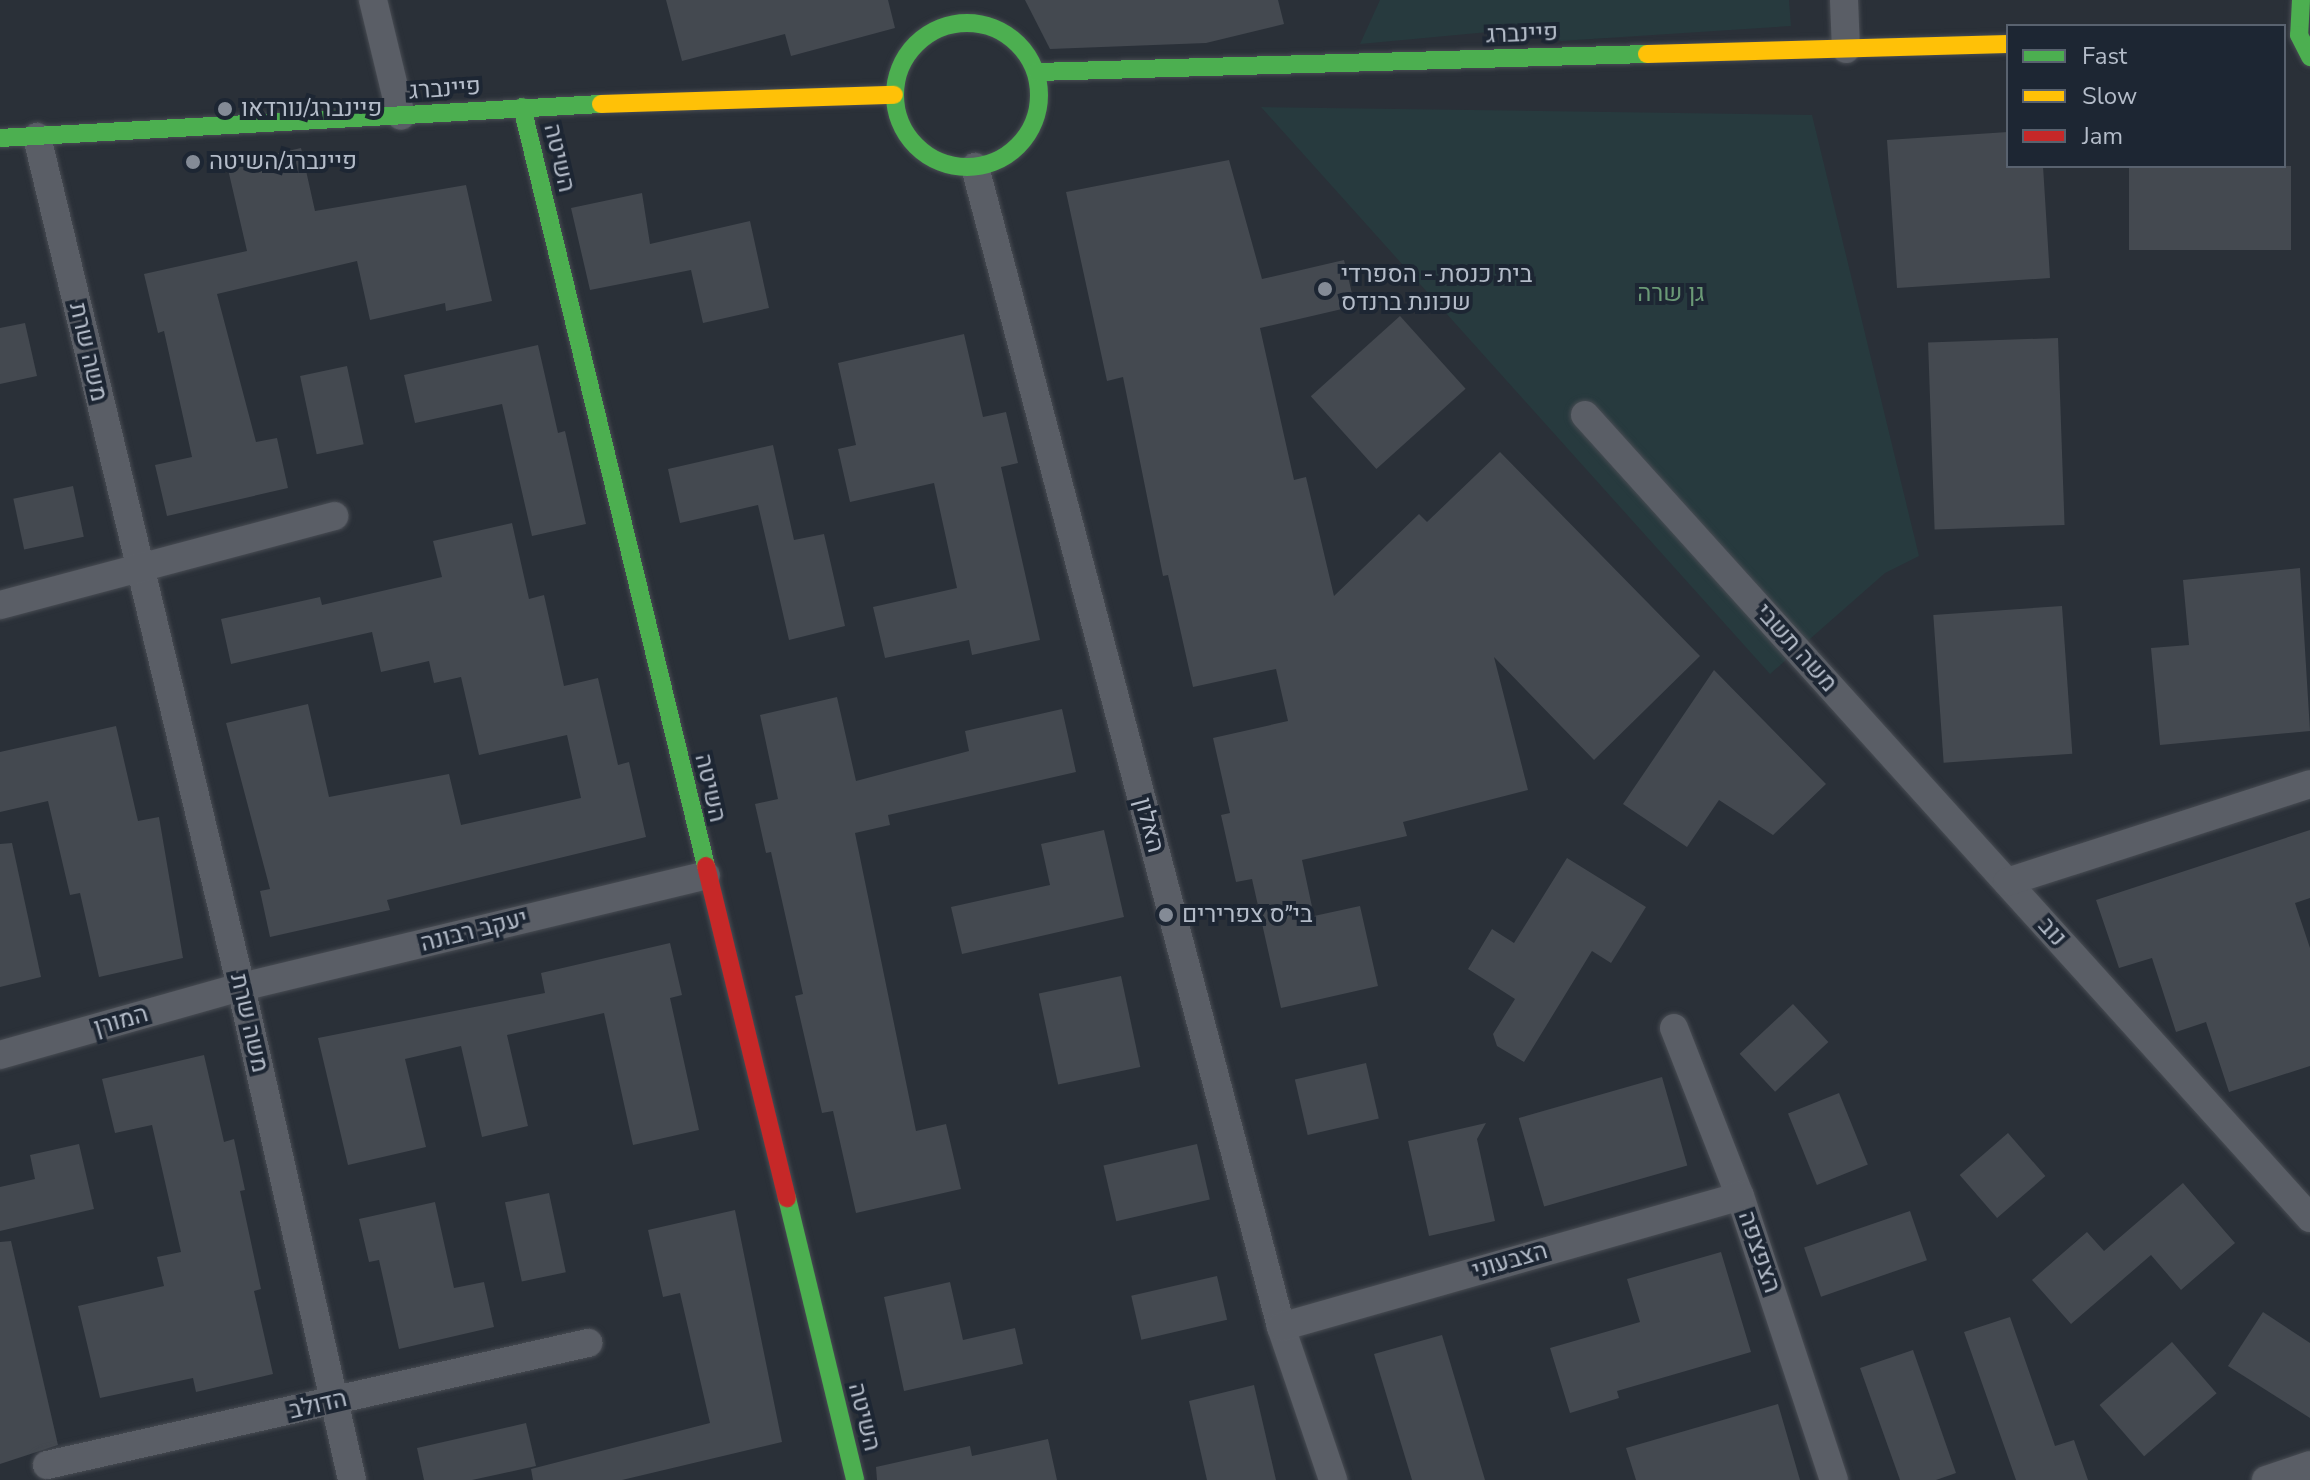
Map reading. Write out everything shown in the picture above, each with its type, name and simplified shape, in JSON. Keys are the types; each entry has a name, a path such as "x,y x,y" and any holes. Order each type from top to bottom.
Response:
{"street":[{"path":"373,0 401,116"},
{"path":"957,0 961,22"},
{"path":"1844,0 1846,49"},
{"path":"2301,0 2292,35 2310,57"},
{"path":"961,22 986,24 1008,34 1026,51 1037,72 1037,114 1029,134 1005,156 975,167 928,157 910,140 898,119 894,95 906,54 931,32 961,22"},
{"name":"פיינברג","path":"1037,72 2006,44"},
{"name":"פיינברג","path":"0,138 522,107 894,95"},
{"name":"השיטה","path":"522,107 855,1480"},
{"name":"משה שרת","path":"37,137 241,987 352,1480"},
{"name":"האלון","path":"975,167 1281,1327 1333,1480"},
{"name":"משה תשבי","path":"1585,415 2007,882"},
{"path":"0,605 334,516"},
{"path":"2007,882 2310,784"},
{"name":"יעקב רבונה","path":"241,987 706,875"},
{"name":"נוב","path":"2007,882 2310,1218"},
{"name":"המורן","path":"0,1055 241,987"},
{"name":"הצפצפה","path":"1674,1028 1740,1196 1834,1480"},
{"name":"הצבעוני","path":"1281,1327 1740,1196"},
{"name":"הדולב","path":"47,1465 588,1343"},
{"path":"2266,1480 2310,1465"}],"green space":[{"path":"1380,0 1789,0 1791,26 1561,41 1530,28 1360,44"},
{"name":"גן שרה","path":"1261,107 1812,115 1919,556 1885,573 1770,674"}],"building":[{"path":"666,0 888,0 895,28 791,56 785,34 682,61"},
{"path":"1025,0 1278,0 1284,24 1206,43 1050,49"},
{"path":"2006,132 2006,168 2043,168 2050,278 1897,288 1887,140"},
{"path":"301,148 315,211 466,185 492,301 446,311 445,303 370,320 357,261 217,294 256,442 277,438 288,488 167,516 155,465 192,457 164,331 158,333 144,274 247,251 227,165"},
{"path":"1229,160 1262,279 1344,260 1355,306 1260,328 1294,480 1306,477 1334,596 1419,514 1427,522 1500,452 1700,656 1594,760 1494,657 1528,790 1403,822 1407,836 1302,860 1314,916 1360,906 1378,986 1281,1008 1252,879 1236,882 1221,815 1230,813 1213,738 1288,721 1276,669 1193,687 1168,575 1163,576 1123,377 1107,381 1066,192"},
{"path":"2291,166 2291,250 2129,250 2129,168"},
{"path":"642,193 650,244 750,221 769,308 703,323 691,270 590,290 571,208"},
{"path":"1400,316 1466,389 1376,469 1311,396"},
{"path":"25,323 37,376 0,384 0,328"},
{"path":"964,334 983,417 1006,412 1018,463 1001,467 1040,640 972,655 969,640 885,658 873,607 957,588 934,483 850,502 838,449 856,445 838,363"},
{"path":"2058,338 2065,525 1935,529 1928,343"},
{"path":"538,345 558,433 565,431 586,524 532,536 502,404 415,423 404,375"},
{"path":"347,366 364,444 317,454 300,376"},
{"path":"773,445 794,540 824,534 845,626 789,640 758,505 680,523 668,469"},
{"path":"73,486 84,537 24,550 13,499"},
{"path":"512,523 529,599 544,595 564,686 598,678 618,765 629,762 646,837 387,900 390,910 270,937 260,891 270,889 226,723 308,704 329,797 449,774 461,825 581,798 567,735 479,755 461,677 434,683 429,661 381,672 372,632 231,664 221,619 320,597 322,605 442,577 433,541"},
{"path":"2300,568 2310,731 2160,745 2151,648 2189,645 2183,580"},
{"path":"2062,606 2072,754 1944,763 1933,615"},
{"path":"1714,670 1826,784 1773,835 1719,800 1687,847 1623,804"},
{"path":"837,697 856,781 969,751 965,731 1062,709 1076,772 888,815 890,825 855,833 916,1131 946,1124 961,1189 856,1213 833,1111 822,1113 795,996 803,994 771,852 766,853 755,804 778,799 760,715"},
{"path":"116,726 138,821 159,817 183,958 99,977 80,893 70,895 48,801 0,812 0,752"},
{"path":"1104,830 1124,917 962,954 951,907 1050,885 1041,844"},
{"path":"2310,830 2310,898 2295,903 2310,948 2310,1066 2229,1092 2206,1022 2176,1032 2152,958 2119,968 2096,900"},
{"path":"12,843 41,977 0,987 0,844"},
{"path":"1567,858 1646,907 1611,963 1592,951 1524,1062 1497,1046 1493,1034 1515,999 1468,969 1492,929 1514,943"},
{"path":"670,943 682,995 670,998 699,1130 633,1145 604,1013 507,1035 528,1126 482,1137 461,1046 405,1059 426,1147 348,1165 318,1038 545,993 541,973"},
{"path":"1121,976 1140,1067 1058,1084 1039,993"},
{"path":"1793,1004 1828,1042 1775,1092 1740,1054"},
{"path":"204,1055 224,1142 234,1139 245,1190 240,1191 261,1289 254,1291 273,1374 196,1392 193,1378 100,1398 78,1306 164,1286 157,1257 181,1252 152,1125 115,1133 102,1079"},
{"path":"1366,1063 1379,1119 1308,1135 1295,1079"},
{"path":"1662,1077 1687,1165 1544,1207 1519,1118"},
{"path":"1839,1093 1868,1164 1817,1185 1788,1114"},
{"path":"1486,1123 1477,1139 1495,1221 1429,1236 1408,1141"},
{"path":"2008,1133 2045,1176 1997,1218 1960,1175"},
{"path":"79,1144 94,1209 0,1231 0,1187 35,1179 30,1155"},
{"path":"1197,1144 1210,1200 1116,1221 1103,1166"},
{"path":"2183,1183 2235,1243 2181,1290 2151,1255 2071,1324 2032,1280 2087,1232 2104,1251"},
{"path":"549,1193 566,1272 522,1282 505,1202"},
{"path":"435,1202 454,1288 484,1282 494,1327 399,1349 379,1260 369,1262 359,1219"},
{"path":"735,1210 782,1442 622,1480 533,1480 531,1469 710,1423 680,1293 663,1297 648,1230"},
{"path":"1910,1211 1927,1260 1821,1297 1804,1247"},
{"path":"11,1241 58,1445 0,1464 0,1242"},
{"path":"1721,1252 1751,1352 1617,1391 1619,1398 1570,1413 1550,1348 1640,1322 1627,1279"},
{"path":"1217,1276 1227,1320 1141,1340 1131,1296"},
{"path":"950,1282 963,1340 1015,1328 1023,1364 904,1391 884,1297"},
{"path":"2263,1312 2310,1343 2310,1418 2228,1366"},
{"path":"2010,1317 2055,1446 2074,1440 2088,1480 2016,1480 1964,1332"},
{"path":"1442,1335 1485,1480 1412,1480 1374,1354"},
{"path":"2172,1342 2217,1393 2144,1456 2100,1405"},
{"path":"1913,1350 1956,1473 1936,1480 1900,1480 1860,1368"},
{"path":"1254,1385 1276,1480 1207,1480 1189,1401"},
{"path":"1778,1404 1800,1480 1636,1480 1626,1448"},
{"path":"526,1423 536,1466 472,1480 424,1480 417,1448"},
{"path":"1048,1439 1057,1480 877,1480 876,1467 970,1446 972,1456"}],"traffic: fast":[{"path":"2301,0 2299,35 2310,57"},
{"path":"967,23 995,28 1018,44 1034,67 1039,95 1034,123 1018,146 995,162 967,167 939,162 916,146 900,123 895,95 900,67 916,44 939,28 967,23"},
{"path":"1037,72 1647,54"},
{"path":"0,138 601,104"},
{"path":"522,107 706,866"},
{"path":"787,1198 855,1480"}],"traffic: slow":[{"path":"1647,54 2006,44"},
{"path":"601,104 894,95"}],"traffic: jam":[{"path":"706,866 787,1198"}],"place":[{"name":"פיינברג/נורדאו","path":"225,109"},
{"name":"פיינברג/השיטה","path":"193,162"},
{"name":"בית כנסת - הספרדי שכונת ברנדס","path":"1325,289"},
{"name":"בי״ס צפרירים","path":"1166,915"}]}
